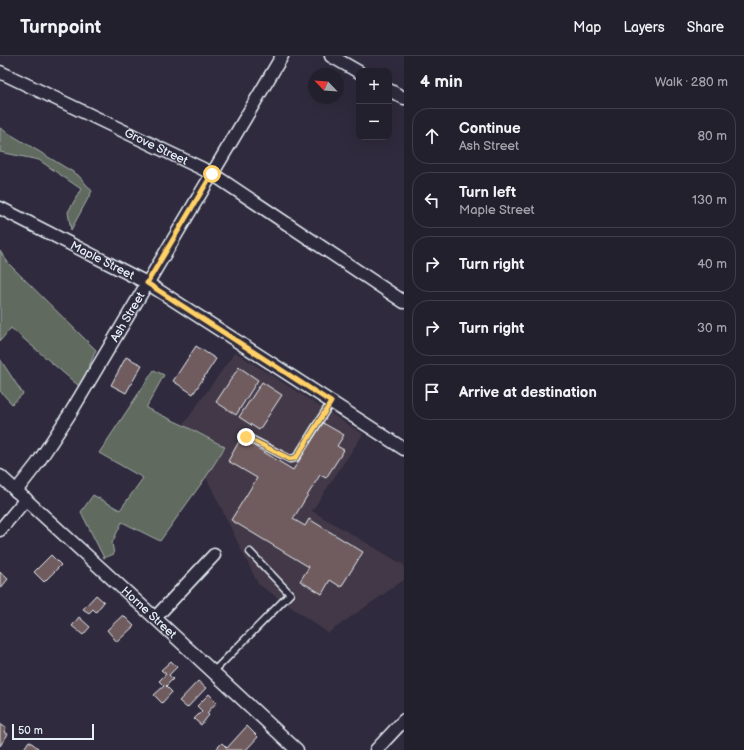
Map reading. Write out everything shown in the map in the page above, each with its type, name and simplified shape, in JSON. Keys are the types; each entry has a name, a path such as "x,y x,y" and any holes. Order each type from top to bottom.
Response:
{"street":[{"name":"Ash Street","path":"16,490 37,464 71,412 282,56"},
{"path":"331,56 356,70"},
{"name":"Grove Street","path":"0,72 212,174 404,302"},
{"path":"392,92 404,98"},
{"name":"Maple Street","path":"0,208 147,283 404,449"},
{"name":"Horne Street","path":"0,476 297,750"},
{"path":"0,530 26,499"},
{"path":"155,618 214,555"},
{"path":"376,750 404,720"}],"lane":[{"path":"246,437 290,459 295,458 331,402"},
{"path":"213,672 290,594 250,552"}],"shaded area":[{"path":"235,352 363,434 312,511 404,565 404,580 328,633 258,584 206,477 225,447 183,425"}],"green space":[{"path":"0,128 78,175 92,191 71,230 68,212 81,189 39,160 0,152"},
{"path":"0,251 9,264 96,350 80,387 11,328 0,341"},
{"path":"0,359 23,394 12,404 0,391"},
{"path":"154,370 164,375 146,408 225,447 206,477 160,541 122,522 112,543 114,554 104,558 81,512 93,495 120,510 143,478 99,453"}],"building":[{"path":"196,346 216,359 193,394 173,381"},
{"path":"126,357 142,365 126,393 111,385"},
{"path":"239,367 258,380 236,415 216,402"},
{"path":"262,382 282,395 259,430 239,417"},
{"path":"323,423 344,435 337,446 344,450 326,478 320,475 293,519 305,526 309,519 363,552 341,587 330,580 322,594 300,581 309,567 231,520 257,478 228,461 241,438 293,470"},
{"path":"51,555 61,565 44,582 34,572"},
{"path":"0,572 8,579 0,589"},
{"path":"96,595 104,602 96,612 93,609 89,613 83,609"},
{"path":"123,615 134,626 117,642 107,630"},
{"path":"79,617 90,627 83,635 72,626"},
{"path":"171,661 177,667 169,675 173,679 166,686 172,692 162,703 154,695 164,686 159,681 166,674 161,670"},
{"path":"198,681 206,688 187,708 179,701"},
{"path":"209,694 217,702 207,713 209,715 201,725 194,719 202,711 197,706"},
{"path":"0,724 6,728 4,732 8,734 0,746"},
{"path":"247,726 258,737 246,750 215,750 222,743 227,748"},
{"path":"29,741 38,748 37,750 23,750"}],"route":[{"path":"212,174 147,283 331,402 295,458 290,459 246,437"}]}
